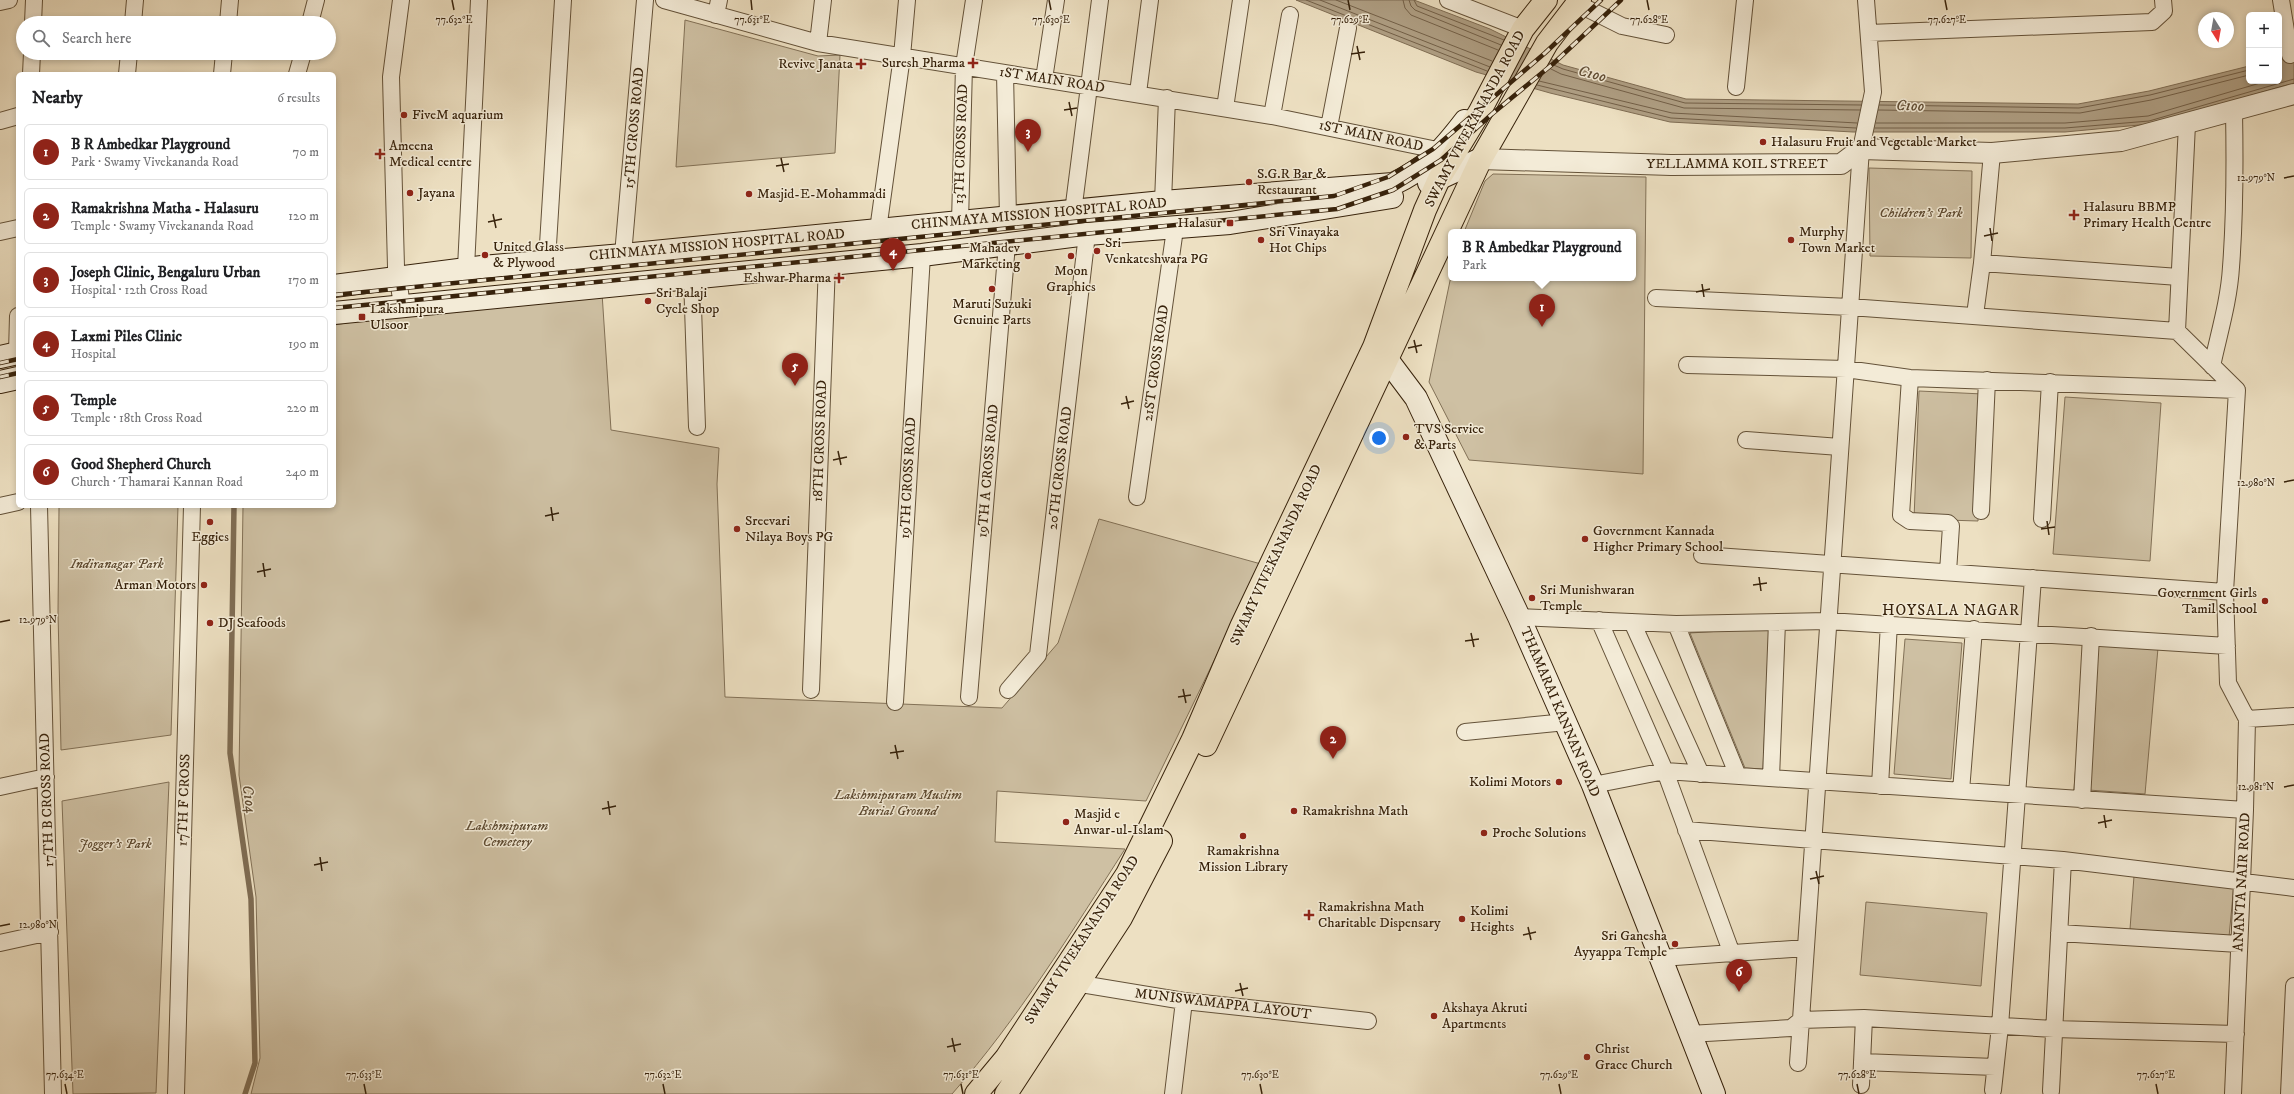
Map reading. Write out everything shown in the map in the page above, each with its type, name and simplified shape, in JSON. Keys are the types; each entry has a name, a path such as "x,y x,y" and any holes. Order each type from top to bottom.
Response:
{"main road":[{"name":"SWAMY VIVEKANANDA ROAD","path":"1380,353 1425,210 1439,179 1467,125 1490,89 1521,33 1546,0"},
{"name":"SWAMY VIVEKANANDA ROAD","path":"1006,1094 1127,874 1149,849 1193,739 1241,626 1481,159 1547,43 1578,2"},
{"name":"CHINMAYA MISSION HOSPITAL ROAD","path":"336,286 466,268 623,255 1074,212 1163,202 1393,184 1414,174 1442,151 1467,125"},
{"name":"CHINMAYA MISSION HOSPITAL ROAD","path":"336,313 402,305 827,264 1087,234 1175,229 1230,223 1401,195 1481,159"},
{"name":"THAMARAI KANNAN ROAD","path":"1380,353 1416,398 1519,617 1566,722 1592,785 1661,958 1689,1034 1714,1094"},
{"path":"0,382 16,378"},
{"name":"SWAMY VIVEKANANDA ROAD","path":"976,1094 1068,982"}],"street":[{"path":"0,2 9,0"},
{"path":"33,16 34,0"},
{"path":"134,16 135,0"},
{"path":"229,16 230,0"},
{"path":"312,16 316,0"},
{"path":"401,0 391,77 396,277 402,305"},
{"path":"466,268 479,0"},
{"path":"547,261 563,0"},
{"name":"15TH CROSS ROAD","path":"623,255 645,0"},
{"name":"1ST MAIN ROAD","path":"665,0 718,7 818,43 1138,93 1272,116 1442,151"},
{"path":"818,43 823,0"},
{"path":"878,230 902,56 907,0"},
{"name":"13TH CROSS ROAD","path":"960,222 964,66 974,0"},
{"path":"1044,79 1056,0"},
{"path":"1074,212 1100,0"},
{"path":"1138,93 1150,0"},
{"path":"1225,108 1242,0"},
{"path":"1448,0 1521,33"},
{"path":"1736,87 1746,0"},
{"path":"1798,1063 1862,142 1873,92 1866,0"},
{"path":"1869,34 2152,22 2164,10 2163,0"},
{"path":"2281,0 2290,56"},
{"path":"1578,2 1622,26 1666,35"},
{"path":"1272,116 1290,15"},
{"path":"1329,127 1348,28"},
{"path":"31,72 32,60"},
{"path":"127,72 129,60"},
{"path":"222,72 223,60"},
{"path":"298,72 301,60"},
{"path":"1005,73 1008,218"},
{"path":"1862,142 1992,152 2121,141 2294,94"},
{"path":"1163,202 1167,98"},
{"path":"2212,366 2227,300 2231,267 2235,172 2234,111"},
{"path":"0,121 16,117"},
{"path":"2177,331 2187,124"},
{"name":"YELLAMMA KOIL STREET","path":"1481,159 1671,165 1841,164 1862,142"},
{"path":"1975,315 1982,263 1992,152"},
{"path":"0,232 16,228"},
{"name":"21ST CROSS ROAD","path":"1137,498 1175,229"},
{"name":"20TH CROSS ROAD","path":"1008,690 1038,655 1087,234"},
{"name":"19TH A CROSS ROAD","path":"969,697 1006,244"},
{"name":"19TH CROSS ROAD","path":"895,702 922,254"},
{"path":"1982,263 2179,277"},
{"name":"18TH CROSS ROAD","path":"811,690 827,264"},
{"path":"692,277 697,427"},
{"path":"1656,298 1850,306 2177,331 2237,390"},
{"path":"12,355 16,329"},
{"path":"1687,365 1846,368 1910,378 2237,390"},
{"path":"1910,378 1901,515 1910,521 1948,523 1951,526 1948,572"},
{"path":"1981,511 1987,380"},
{"path":"2042,519 2050,382"},
{"name":"ANANTA NAIR ROAD","path":"2233,1094 2245,810 2247,719 2228,683 2225,592 2237,390"},
{"path":"1746,440 1840,447"},
{"path":"0,506 16,502"},
{"name":"17TH B CROSS ROAD","path":"39,508 53,1094"},
{"name":"17TH F CROSS","path":"176,1094 192,508"},
{"path":"1702,555 2225,592"},
{"path":"1993,1090 2000,1026 2033,578"},
{"path":"1519,617 1676,624 1828,621 2030,632 2227,646"},
{"path":"1599,620 1665,771 1732,954"},
{"path":"1632,622 1701,774"},
{"path":"1771,778 1777,622"},
{"path":"1676,624 1738,776"},
{"path":"1880,786 1889,624"},
{"path":"1961,791 1974,629"},
{"path":"2082,800 2091,636"},
{"path":"2247,719 2294,716"},
{"path":"1465,732 1566,722"},
{"path":"1592,785 1665,771 2245,810"},
{"path":"0,787 46,777"},
{"path":"1686,830 2063,860 2294,888"},
{"path":"2051,1091 2063,860"},
{"path":"0,942 50,932"},
{"path":"2059,933 2239,944"},
{"path":"1661,958 1806,948"},
{"name":"MUNISWAMAPPA LAYOUT","path":"1068,982 1184,1001 1368,1021"},
{"path":"2289,1094 2294,986"},
{"path":"1173,1094 1184,1001"},
{"path":"1861,1085 1864,1018"},
{"path":"1689,1034 1791,1028 1801,1020 1864,1018 2054,1029 2236,1034"},
{"path":"1862,1062 1995,1067"}],"green space":[{"path":"685,20 818,56 840,55 835,153 676,167"},
{"name":"Children's Park","path":"1869,168 1972,171 1971,258 1870,256"},
{"path":"1493,174 1646,177 1643,474 1469,460 1429,382 1450,281 1636,281 1636,229 1465,229 1485,181"},
{"name":"Lakshmipuram Cemetery","path":"602,293 611,430 719,448 717,484 725,697 1002,708 1058,643 1099,519 1261,564 1146,801 997,791 995,842 1125,849 1022,1006 952,1094 251,1094 260,1058 256,897 239,775 243,508 336,508 336,325 404,314"},
{"path":"1919,391 1983,394 1978,521 1914,519"},
{"path":"2065,397 2161,403 2150,561 2053,554"},
{"name":"Indiranagar Park","path":"59,508 178,508 171,735 61,750 58,612"},
{"path":"1769,628 1763,769 1745,768 1690,633"},
{"path":"1905,639 1962,643 1951,779 1894,774"},
{"path":"2086,642 2158,648 2145,794 2074,789"},
{"name":"Jogger's Park","path":"169,782 156,1093 73,1094 62,801"},
{"path":"2134,876 2234,884 2229,937 2130,929"},
{"path":"1866,902 1987,913 1981,986 1860,975"}],"water":[{"name":"C100","path":"1296,0 1414,0 1490,29 1563,65 1686,99 2078,104 2149,91 2246,67 2246,84 2282,84 2282,57 2294,54 2294,83 2150,124 2065,132 1853,132 1670,122 1550,93 1476,72"}],"waterway":[{"name":"C104","path":"234,508 230,753 251,899 255,1063 245,1094"}],"railway":[{"path":"336,295 1334,196 1388,177 1433,149 1545,53 1601,0"},
{"path":"336,308 1337,209 1393,190 1441,160 1492,114 1554,63 1621,0"},
{"path":"0,363 16,359"},
{"path":"0,377 16,373"}],"place":[{"name":"Suresh Pharma","path":"973,63"},
{"name":"Revive Janata","path":"861,64"},
{"name":"FiveM aquarium","path":"404,115"},
{"name":"Halasuru Fruit and Vegetable Market","path":"1763,142"},
{"name":"Joseph Clinic, Bengaluru Urban","path":"1028,152"},
{"name":"Ameena Medical centre","path":"380,154"},
{"name":"S.G.R Bar & Restaurant","path":"1249,182"},
{"name":"Jayana","path":"410,193"},
{"name":"Masjid-E-Mohammadi","path":"749,194"},
{"name":"Halasuru BBMP Primary Health Centre","path":"2074,215"},
{"name":"Halasur","path":"1230,223"},
{"name":"Sri Vinayaka Hot Chips","path":"1261,240"},
{"name":"Murphy Town Market","path":"1791,240"},
{"name":"Sri Venkateshwara PG","path":"1097,251"},
{"name":"United Glass & Plywood","path":"485,255"},
{"name":"Mahadev Marketing","path":"1028,256"},
{"name":"Moon Graphics","path":"1071,256"},
{"name":"Laxmi Piles Clinic","path":"893,271"},
{"name":"Eshwar Pharma","path":"839,278"},
{"name":"Maruti Suzuki Genuine Parts","path":"992,289"},
{"name":"Sri Balaji Cycle Shop","path":"648,301"},
{"name":"Lakshmipura Ulsoor","path":"362,317"},
{"name":"B R Ambedkar Playground","path":"1542,327"},
{"name":"Temple","path":"795,386"},
{"name":"TVS Service & Parts","path":"1406,437"},
{"name":"Eggies","path":"210,522"},
{"name":"Sreevari Nilaya Boys PG","path":"737,529"},
{"name":"Government Kannada Higher Primary School","path":"1585,539"},
{"name":"Arman Motors","path":"204,585"},
{"name":"Sri Munishwaran Temple","path":"1532,598"},
{"name":"Government Girls Tamil School","path":"2265,601"},
{"name":"DJ Seafoods","path":"210,623"},
{"name":"Ramakrishna Matha - Halasuru","path":"1333,759"},
{"name":"Kolimi Motors","path":"1559,782"},
{"name":"Ramakrishna Math","path":"1294,811"},
{"name":"Masjid e Anwar-ul-Islam","path":"1066,822"},
{"name":"Proche Solutions","path":"1484,833"},
{"name":"Ramakrishna Mission Library","path":"1243,836"},
{"name":"Ramakrishna Math Charitable Dispensary","path":"1309,915"},
{"name":"Kolimi Heights","path":"1462,919"},
{"name":"Sri Ganesha Ayyappa Temple","path":"1675,944"},
{"name":"Good Shepherd Church","path":"1739,992"},
{"name":"Akshaya Akruti Apartments","path":"1434,1016"},
{"name":"Christ Grace Church","path":"1587,1057"}],"district":[{"name":"HOYSALA NAGAR","path":"1951,610"}],"park label":[{"name":"Lakshmipuram Muslim Burial Ground","path":"898,804"}]}
